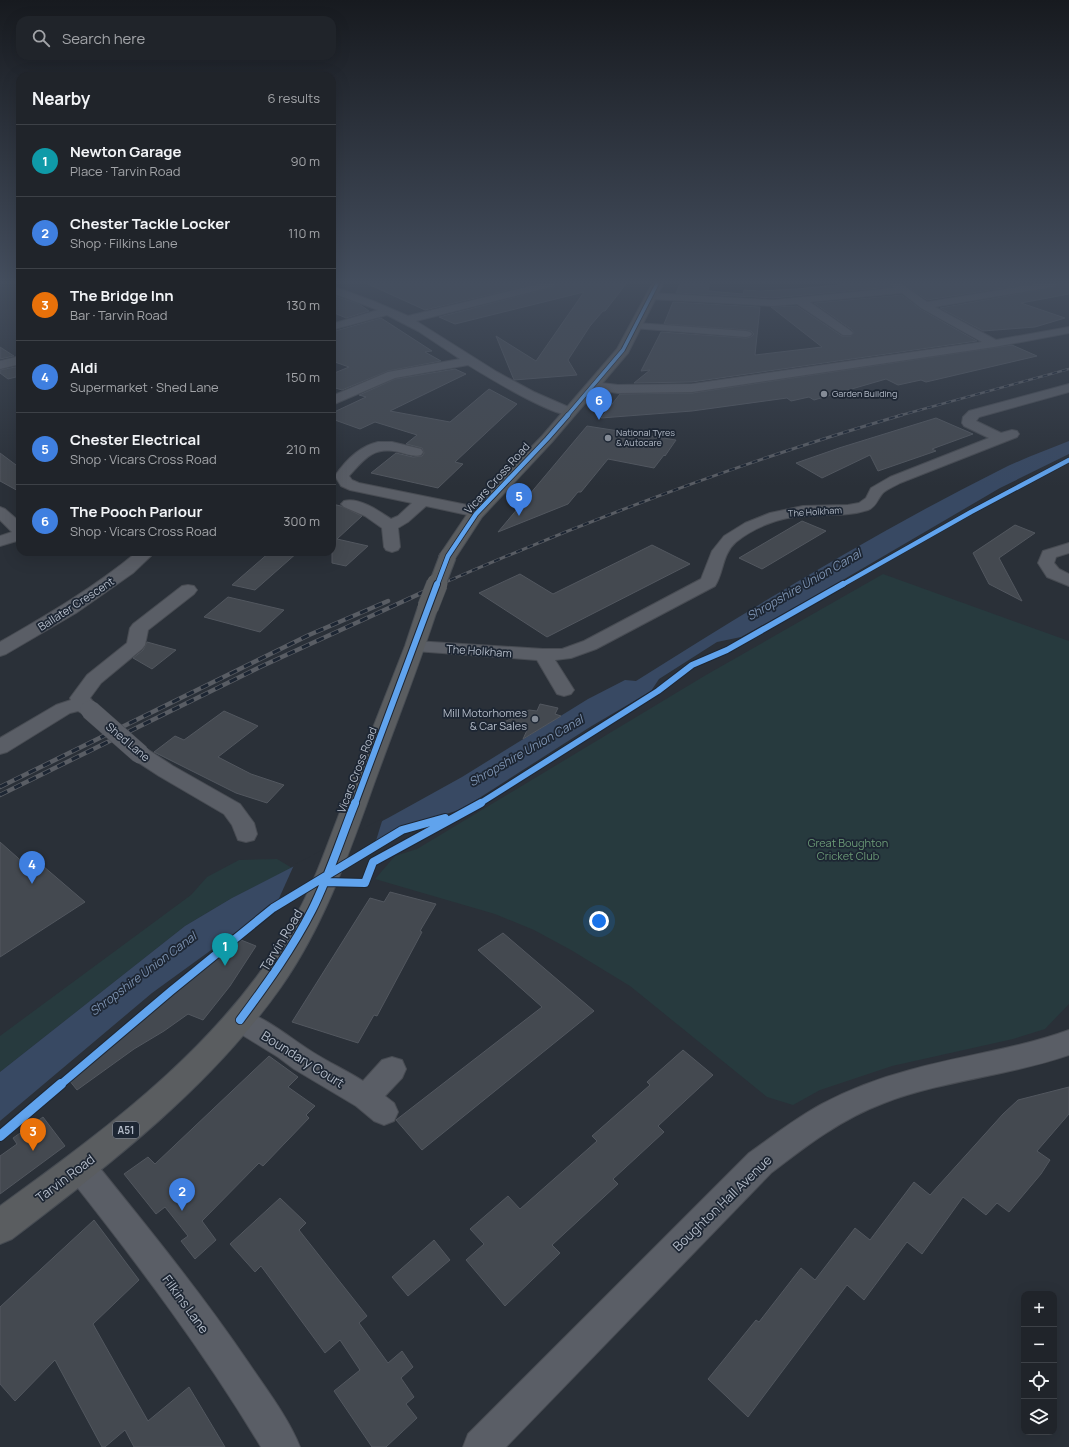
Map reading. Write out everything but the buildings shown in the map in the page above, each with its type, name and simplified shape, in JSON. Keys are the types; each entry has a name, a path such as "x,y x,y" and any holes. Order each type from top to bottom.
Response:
{"highway":[{"name":"Vicars Cross Road","path":"340,843 448,556 477,512 547,439 568,412 593,386 622,352"},
{"name":"Tarvin Road","path":"0,1227 80,1167 152,1109 212,1052 240,1020 294,944 313,908 340,843"}],"street":[{"path":"457,352 470,361 539,400 568,412"},
{"path":"593,386 618,388 692,388 942,352"},
{"path":"0,365 16,361"},
{"path":"336,399 392,375 470,361"},
{"name":"The Holkham","path":"415,646 543,655 564,654 590,645 709,582 718,554 730,539 751,526 775,516 803,511 848,510 864,506 872,500 876,491 895,480 1006,436 969,423 970,416 1069,388"},
{"path":"416,452 386,446 373,447 351,465 342,476 346,483 355,487 477,512"},
{"path":"390,526 403,519 423,501"},
{"path":"348,504 363,509 381,518 390,526 392,547"},
{"path":"0,512 16,526"},
{"path":"0,541 16,536"},
{"path":"1069,548 1049,554 1046,563 1053,573 1069,581"},
{"name":"Ballater Crescent","path":"0,650 70,609 127,569 142,556"},
{"path":"0,746 63,709 85,706 80,698 94,679 136,645 139,628 188,590"},
{"path":"543,655 564,690"},
{"name":"Shed Lane","path":"85,706 140,754 166,771 216,798 232,809 243,823 246,834"},
{"name":"Boundary Court","path":"240,1020 375,1105 392,1070"},
{"name":"Boughton Hall Avenue","path":"481,1447 760,1163 806,1129 842,1107 884,1090 933,1075 994,1062 1064,1045 1069,1042"},
{"name":"Filkins Lane","path":"80,1167 129,1227 197,1318 248,1392 282,1447"}],"green space":[{"name":"Great Boughton Cricket Club","path":"883,574 1069,641 1069,1004 1045,1029 1013,1039 892,1066 820,1090 793,1105 767,1097 630,986 571,950 534,930 495,914 375,879 395,856 417,849 706,675"},
{"path":"277,859 292,868 232,898 185,926 0,1072 0,1036 191,895 207,877 239,860"}],"water":[{"name":"Shropshire Union Canal","path":"1069,441 1069,454 1000,488 817,595 741,637 717,642 659,679 651,691 590,727 462,809 402,828 280,900 152,993 0,1121 0,1072 185,926 232,898 388,818 462,777 588,699 625,680 636,681 815,571 907,519 1008,466"}],"pier":[{"path":"383,818 374,847 276,905 294,865"}],"railway":[{"path":"898,416 1069,369"},
{"path":"439,585 553,537 668,492 784,452 902,415"},
{"path":"0,795 260,667 441,584"},
{"path":"0,787 309,635 388,601"}],"cycle path":[{"path":"240,1020 273,975 293,944 320,894 448,556 476,514 547,439 622,352"},
{"path":"325,882 365,883 373,862 464,813 658,691 696,662 727,650 971,512 1069,460"},
{"path":"0,1136 171,991 273,908 402,830 445,818"}],"place":[{"name":"Garden Building","path":"824,394"},
{"name":"The Pooch Parlour","path":"599,420"},
{"name":"National Tyres & Autocare","path":"608,438"},
{"name":"Chester Electrical","path":"519,516"},
{"name":"Mill Motorhomes & Car Sales","path":"535,719"},
{"name":"Aldi","path":"32,884"},
{"name":"Newton Garage","path":"225,966"},
{"name":"The Bridge Inn","path":"33,1151"},
{"name":"Chester Tackle Locker","path":"182,1211"}]}
